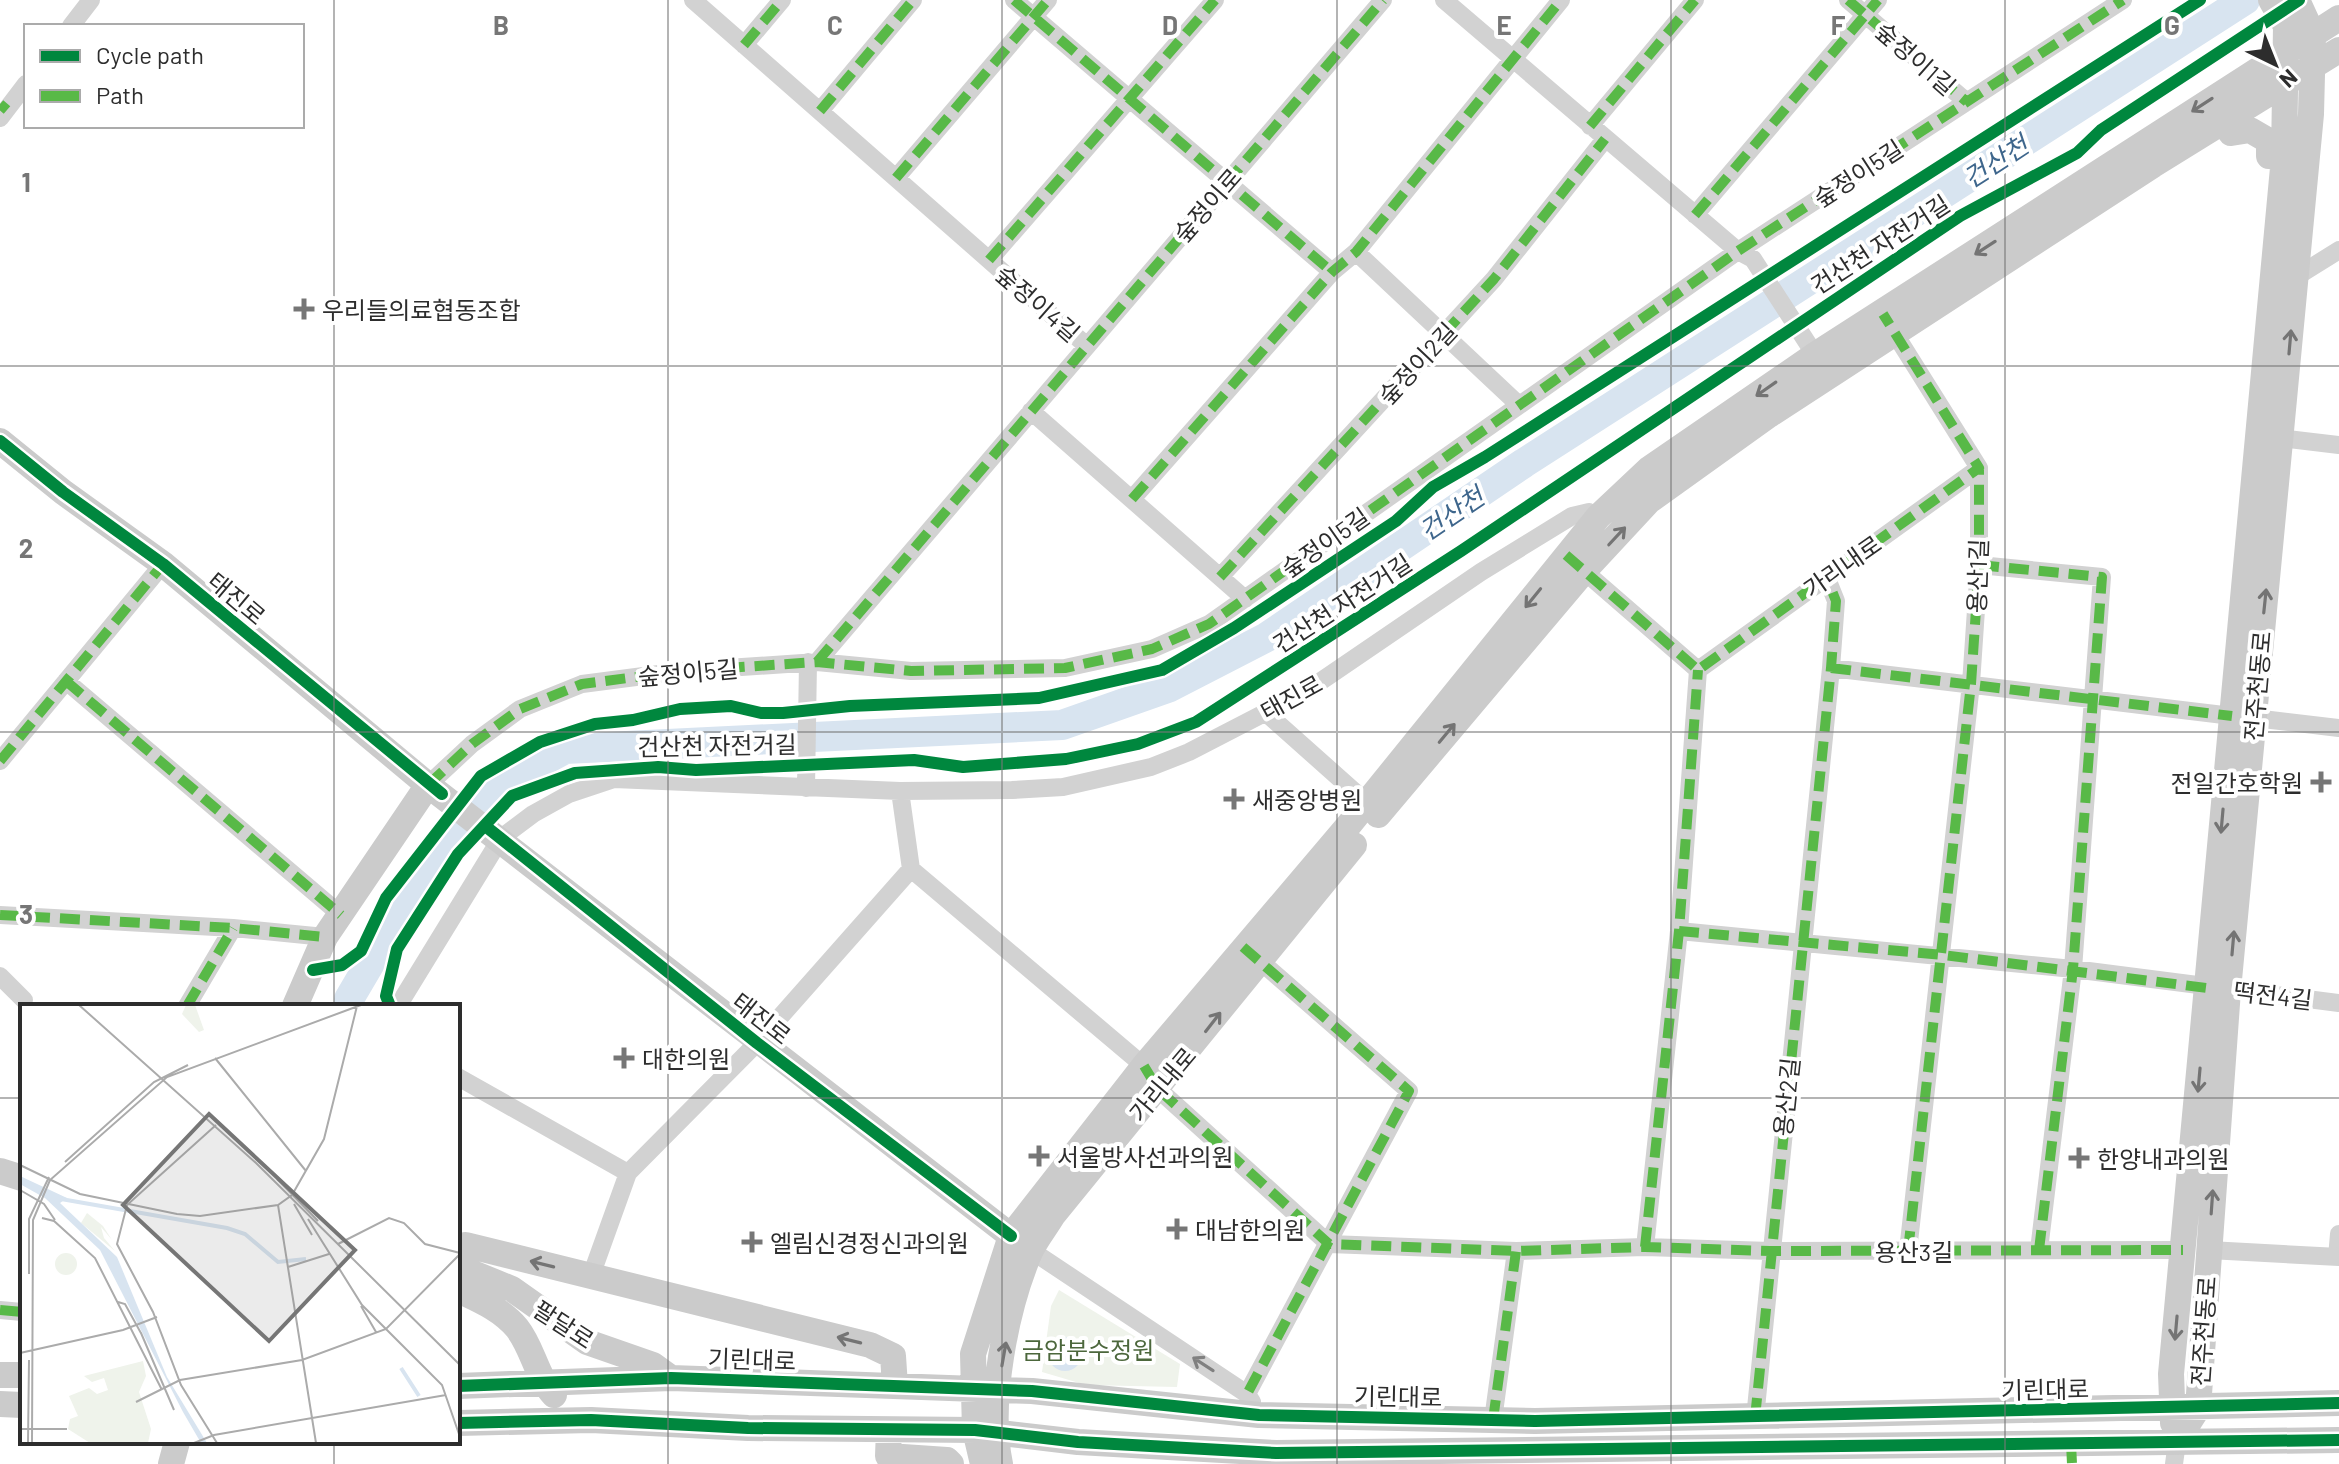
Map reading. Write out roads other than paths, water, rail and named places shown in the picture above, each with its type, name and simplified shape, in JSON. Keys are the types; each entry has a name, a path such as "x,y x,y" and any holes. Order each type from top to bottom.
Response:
{"street":[{"path":"73,24 91,0"},
{"name":"숲정이4길","path":"693,0 1087,346"},
{"path":"744,45 782,0"},
{"path":"820,111 913,0"},
{"path":"1014,0 1332,272"},
{"path":"896,178 1048,0"},
{"name":"숲정이4길","path":"989,260 1215,0"},
{"name":"숲정이로","path":"812,662 1383,0"},
{"path":"1444,0 1510,59 1746,255 1817,358"},
{"path":"1132,499 1332,272 1356,252 1561,0"},
{"path":"1590,126 1695,0"},
{"name":"숲정이1길","path":"1848,0 1872,7 1967,102"},
{"name":"숲정이5길","path":"435,789 472,744 520,709 582,684 682,671 812,662 911,671 1065,668 1152,649 1209,624 1519,405 2123,0"},
{"path":"2271,0 2298,25"},
{"path":"1695,215 1872,7"},
{"name":"가리내로","path":"1889,324 2298,25 2339,18"},
{"name":"전주천동로","path":"2243,717 2250,509 2270,437 2296,277 2312,67 2298,25"},
{"name":"전주천동로","path":"2175,1453 2170,1409 2196,1250 2270,437 2287,80 2298,25"},
{"name":"가리내로","path":"1575,563 1598,517 1649,469 1817,358 1889,324 2339,50"},
{"path":"2,111 24,86"},
{"path":"2223,121 2231,133 2250,130 2269,141 2269,156 2284,157"},
{"name":"숲정이2길","path":"1220,577 1494,279 1605,139"},
{"path":"2250,509 2240,506 2261,238 2280,207"},
{"path":"2296,277 2339,250"},
{"path":"1356,252 1519,405"},
{"path":"1889,324 1979,468"},
{"name":"가리내로","path":"986,1431 986,1390 973,1354 1021,1243 1144,1066 1252,954 1575,563 1817,358"},
{"path":"1031,411 1245,599"},
{"path":"2270,437 2339,445"},
{"name":"태진로","path":"0,441 63,492 163,564 435,789 757,1043 1021,1243"},
{"name":"가리내로","path":"1698,670 1979,468"},
{"name":"용산1길","path":"1943,955 1971,684 1979,565 1979,468"},
{"name":"태진로","path":"399,1004 495,834 569,794 614,779 806,781 900,791 1063,787 1107,779 1189,752 1305,692 1481,572 1572,516 1589,512 1598,517"},
{"path":"1575,563 1698,670 1665,1088 1645,1247"},
{"path":"0,761 163,564"},
{"path":"1979,565 2102,577 2073,969 2039,1250"},
{"path":"1826,576 1836,601 1831,668 2339,728"},
{"path":"806,781 806,687 812,662"},
{"name":"용산2길","path":"1770,1251 1831,668"},
{"path":"66,681 341,915"},
{"path":"1265,712 1372,808"},
{"path":"296,1004 325,937 435,789"},
{"path":"900,791 911,869"},
{"name":"가리내로","path":"911,869 1144,1066"},
{"name":"태진로","path":"628,1173 757,1043 911,869"},
{"path":"3,918 233,928 325,937"},
{"path":"188,1004 233,928"},
{"path":"1679,931 1943,955 2218,989"},
{"path":"1021,1243 1253,1404 1329,1244 1409,1091 1252,954"},
{"name":"가리내로","path":"1021,1243 1053,1215 1158,1089 1252,954"},
{"path":"1908,1251 1943,955"},
{"path":"0,976 24,1000"},
{"name":"떡전4길","path":"2218,989 2339,1003"},
{"path":"1144,1066 1158,1089 1329,1244"},
{"path":"460,1078 628,1173 591,1276"},
{"path":"0,1171 20,1177"},
{"path":"2338,1257 2339,1234"},
{"name":"용산3길","path":"1329,1244 1516,1251 1645,1247 1770,1251 2196,1250 2338,1257"},
{"path":"460,1252 466,1245 870,1345 893,1356 895,1386"},
{"name":"전주천동로","path":"2175,1453 2198,1408 2196,1250"},
{"path":"1493,1420 1516,1251"},
{"path":"1755,1418 1770,1251"},
{"name":"팔달로","path":"460,1268 512,1289 587,1342 653,1365 671,1378"},
{"name":"팔달로","path":"460,1291 498,1310 519,1330 544,1384 563,1404 591,1420"},
{"path":"0,1310 20,1312"},
{"name":"기린대로","path":"460,1386 671,1378 986,1390 1493,1420 1755,1418 2339,1403"},
{"path":"0,1404 20,1405"},
{"path":"460,1423 591,1420 986,1431 1275,1459 2175,1453 2339,1440"},
{"path":"889,1430 888,1456 947,1460 951,1464"},
{"path":"983,1464 986,1431"},
{"path":"986,1431 1000,1464"},
{"path":"1063,1464 1078,1442"},
{"path":"171,1464 176,1444"}],"waterway":[{"name":"건산천","path":"349,999 436,851 497,786 565,749 1062,725 1170,687 1267,637 1524,463 2245,0"}],"place":[{"name":"우리들의료협동조합","path":"304,309"},
{"name":"전일간호학원","path":"2321,782"},
{"name":"새중앙병원","path":"1234,799"},
{"name":"대한의원","path":"624,1058"},
{"name":"서울방사선과의원","path":"1039,1156"},
{"name":"한양내과의원","path":"2079,1158"},
{"name":"대남한의원","path":"1177,1229"},
{"name":"엘림신경정신과의원","path":"752,1242"}],"park label":[{"name":"금암분수정원","path":"1088,1349"}]}
